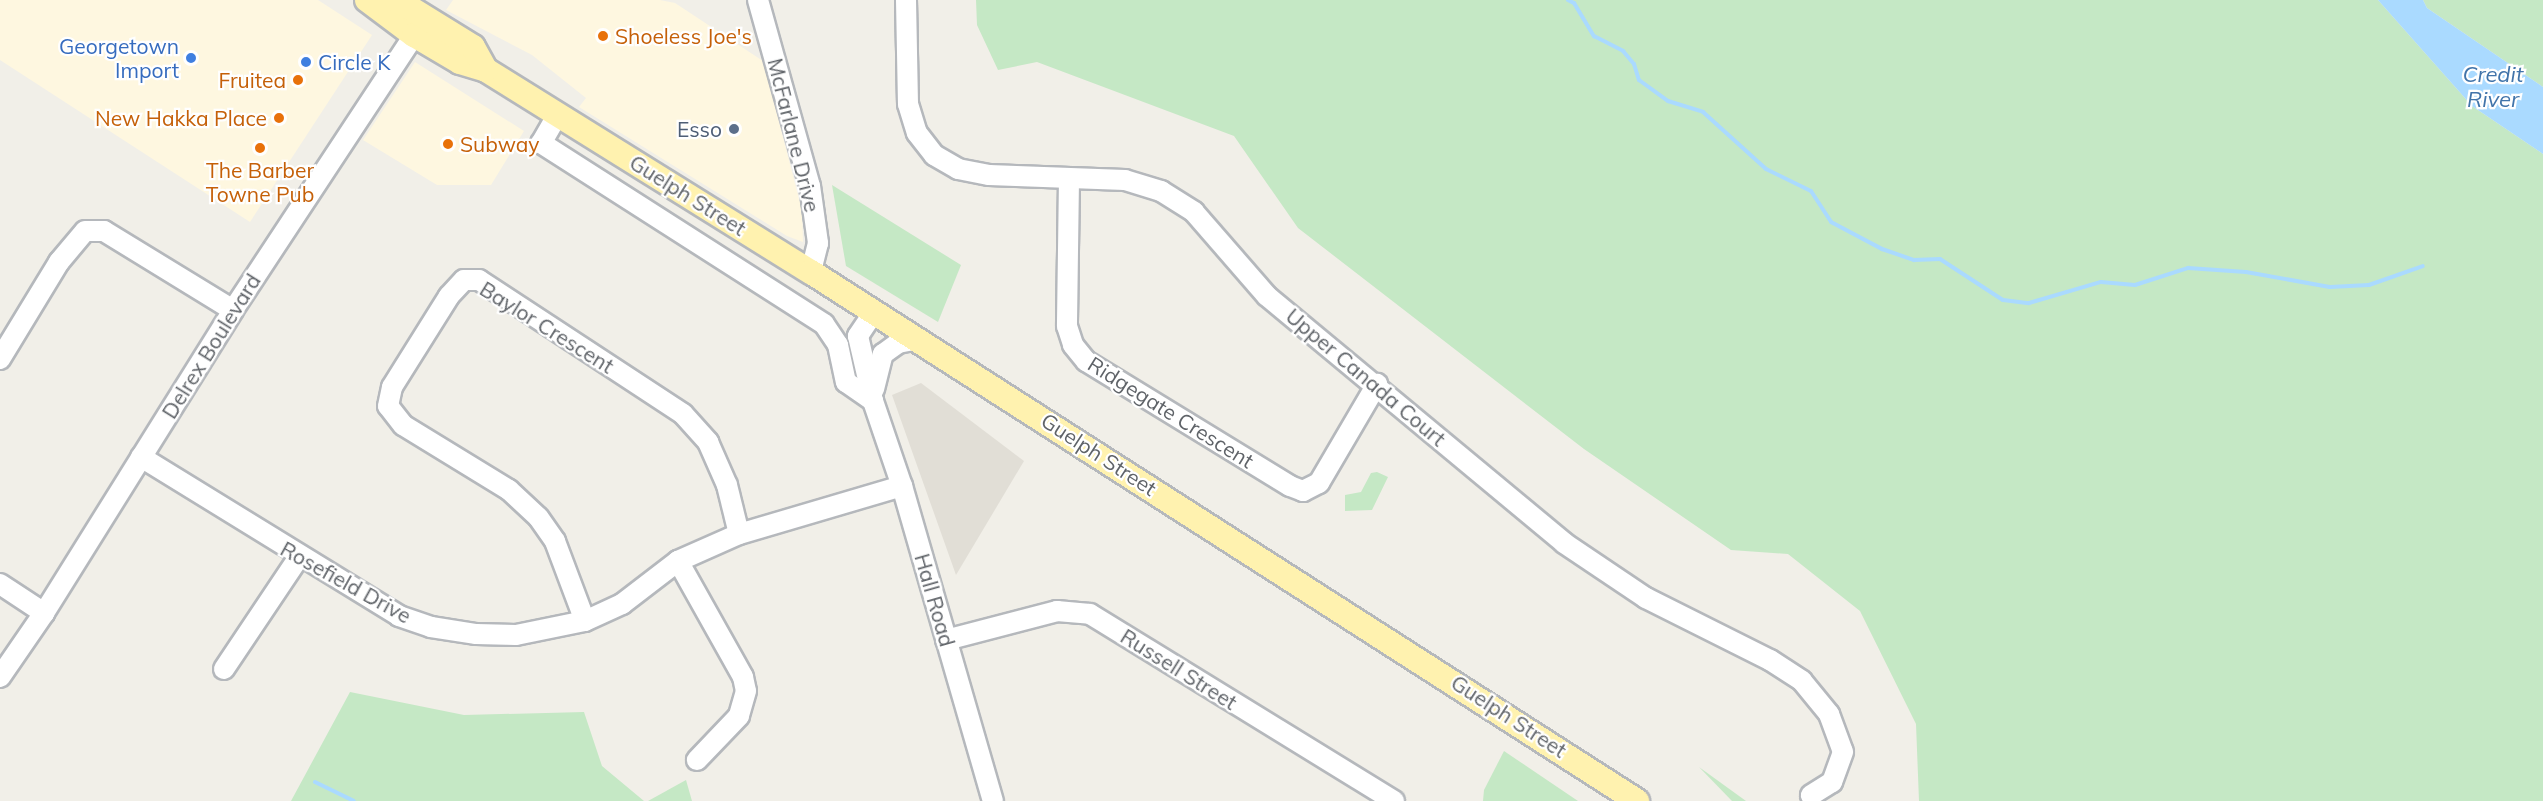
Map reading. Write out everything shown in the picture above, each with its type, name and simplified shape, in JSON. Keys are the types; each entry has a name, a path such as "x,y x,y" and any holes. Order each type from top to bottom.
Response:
{"main road":[{"name":"Guelph Street","path":"367,0 420,26"},
{"name":"Guelph Street","path":"397,0 420,26 460,62 486,70 918,339 1637,801"}],"street":[{"name":"McFarlane Drive","path":"758,0 810,186 818,243 811,272"},
{"name":"Upper Canada Court","path":"906,0 908,104 911,121 925,145 946,163 972,173 1125,180 1177,200 1194,212 1267,296 1377,384 1564,543 1646,598 1770,660 1802,681 1829,714 1843,752 1832,782 1811,795"},
{"name":"Delrex Boulevard","path":"0,677 44,613 232,310 420,26"},
{"name":"Guelph Street","path":"558,114 541,143 825,324 838,345 846,382 873,401"},
{"name":"Ridgegate Crescent","path":"1069,179 1067,326 1073,345 1086,360 1303,491 1319,483 1377,384"},
{"path":"0,359 59,262 85,231 104,231 232,310"},
{"name":"Baylor Crescent","path":"585,621 555,541 538,516 509,490 404,425 388,406 392,387 448,296 464,280 479,280 683,414 708,442 727,485 739,534"},
{"name":"Hall Road","path":"874,312 858,336 873,401 902,486 993,801"},
{"path":"873,401 876,372 883,354 898,343 918,339"},
{"name":"Rosefield Drive","path":"141,457 299,557 399,616 431,627 516,635 585,621 622,604 678,561 739,534 902,486"},
{"path":"224,669 299,557"},
{"path":"678,561 743,677 746,691 739,716 697,760"},
{"path":"0,584 44,613"},
{"name":"Russell Street","path":"946,640 1057,611 1090,614 1394,801"}],"shaded area":[{"path":"0,0 318,0 372,35 250,222 0,60"},
{"path":"453,0 660,0 675,3 763,61 802,210 803,242 787,236 579,107 586,98 532,55 446,10"},
{"path":"415,62 524,131 491,185 437,185 363,140"},
{"path":"921,383 1024,461 956,575 892,395"}],"green space":[{"path":"976,0 2378,0 2472,106 2543,154 2543,801 1919,801 1916,724 1860,611 1788,554 1731,550 1584,449 1298,228 1234,136 1037,62 998,70 977,25"},
{"path":"2423,0 2543,0 2543,87 2427,8"},
{"path":"832,185 961,265 938,322 846,266"},
{"path":"1377,472 1388,477 1372,510 1345,511 1345,495 1361,492 1371,473"},
{"path":"350,692 464,715 584,712 602,766 644,801 291,801"},
{"path":"1504,751 1578,801 1483,801 1484,790"},
{"path":"1699,767 1746,801 1732,801"},
{"path":"686,780 692,801 648,801"}],"water":[{"name":"Credit River","path":"2378,0 2423,0 2427,8 2543,87 2543,154 2472,106"}],"waterway":[{"path":"1568,0 1574,3 1594,36 1623,51 1634,64 1639,80 1668,101 1703,112 1766,169 1811,191 1831,222 1882,249 1914,260 1940,259 2003,300 2029,303 2101,282 2135,285 2188,268 2246,272 2330,287 2369,285 2423,266"},
{"path":"315,782 354,801"}],"place":[{"name":"Shoeless Joe's","path":"603,36"},
{"name":"Georgetown Import","path":"191,58"},
{"name":"Circle K","path":"306,62"},
{"name":"Fruitea","path":"298,80"},
{"name":"New Hakka Place","path":"279,118"},
{"name":"Esso","path":"734,129"},
{"name":"Subway","path":"448,144"},
{"name":"The Barber Towne Pub","path":"260,148"}]}
